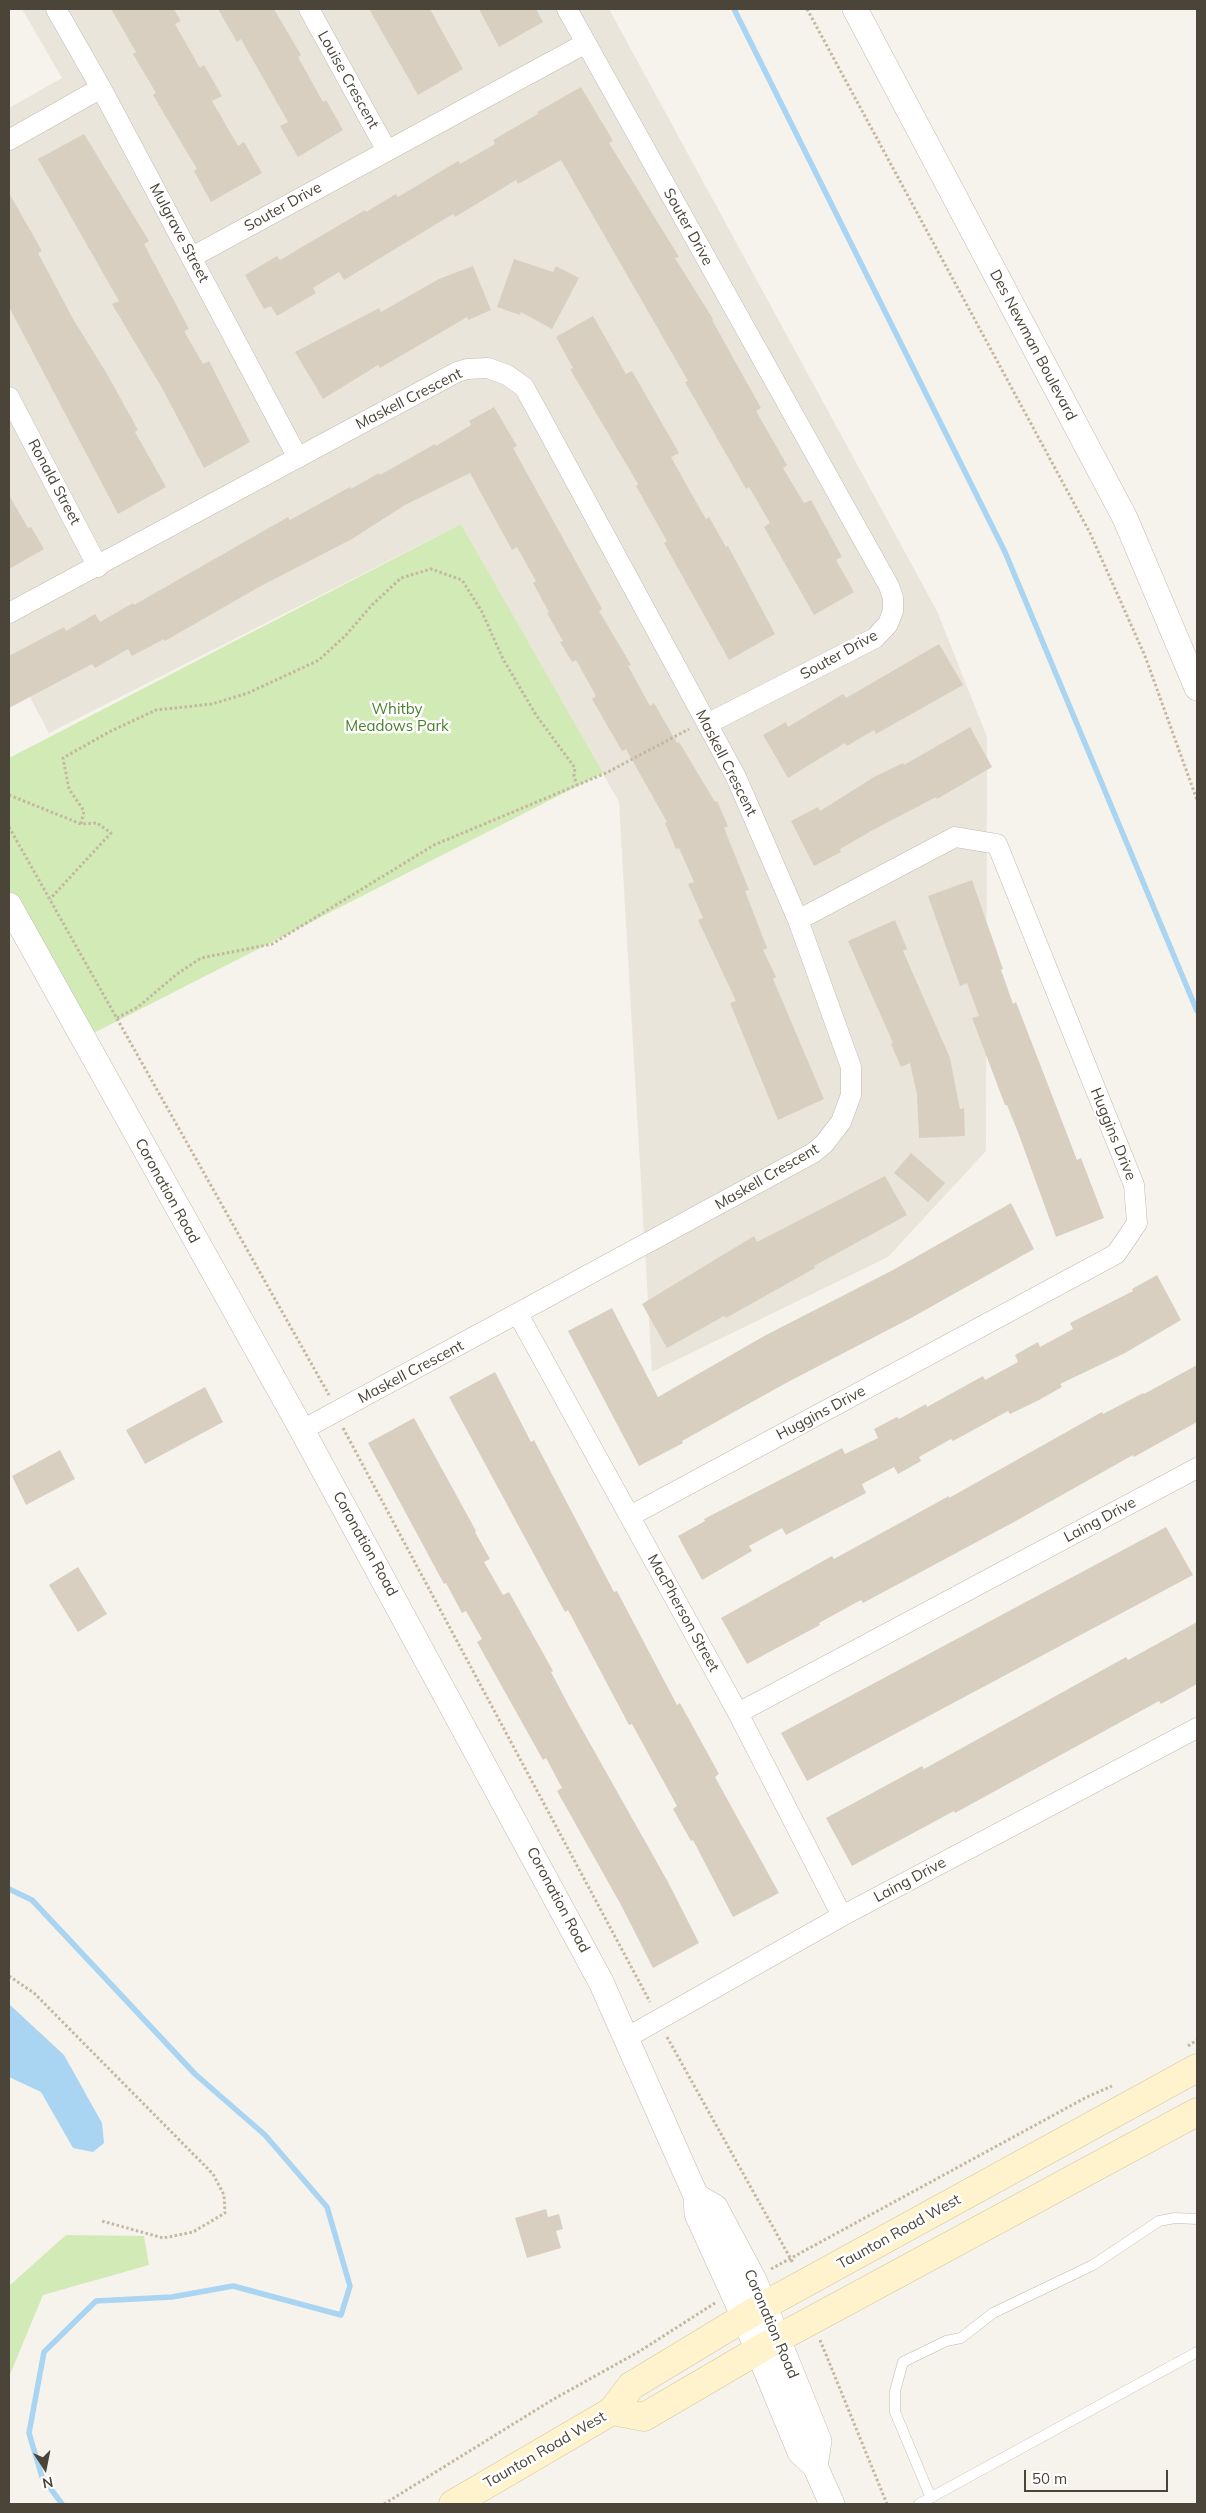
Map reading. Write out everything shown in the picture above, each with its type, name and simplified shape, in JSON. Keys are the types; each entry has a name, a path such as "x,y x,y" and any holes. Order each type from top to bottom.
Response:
{"main road":[{"name":"Taunton Road West","path":"453,2504 612,2411 631,2386 754,2311 1190,2059"},
{"name":"Taunton Road West","path":"612,2411 644,2417 769,2345 1197,2112"}],"street":[{"name":"Mulgrave Street","path":"56,9 101,88 298,458"},
{"name":"Louise Crescent","path":"309,9 387,151"},
{"path":"567,9 586,43"},
{"name":"Des Newman Boulevard","path":"855,9 1125,518 1197,688"},
{"name":"Souter Drive","path":"192,257 586,43 884,577 893,598 893,611 888,624 875,638 707,724"},
{"path":"9,140 101,88"},
{"name":"Maskell Crescent","path":"9,613 98,567 457,372 467,369 488,368 507,375 524,387 736,777 798,920 850,1067 851,1095 842,1122 834,1134 824,1144 801,1160 302,1430"},
{"name":"Ronald Street","path":"9,397 98,567"},
{"name":"Huggins Drive","path":"630,1516 1116,1254 1137,1223 1134,1185 997,844 955,837 798,920"},
{"name":"Coronation Road","path":"9,906 15,933 302,1430 563,1908 601,1982 696,2196 697,2214 733,2292 754,2311"},
{"name":"MacPherson Street","path":"518,1314 738,1713 842,1916"},
{"name":"Laing Drive","path":"738,1713 1197,1468"},
{"name":"Laing Drive","path":"626,2038 842,1916 1197,1728"},
{"name":"Coronation Road","path":"696,2196 715,2207 754,2280 754,2311 769,2345 819,2441 815,2466 832,2504"}],"lane":[{"path":"931,2498 896,2412 895,2391 903,2362 946,2341 961,2338 993,2313 1093,2265 1158,2221 1175,2218 1197,2220"},
{"path":"919,2504 1197,2352"}],"path":[{"path":"807,9 1090,533 1145,656 1197,800"},
{"path":"81,824 84,811 69,789 63,758 109,732 156,710 212,704 248,693 319,660 346,636 372,605 401,578 431,569 462,580 482,612 503,659 536,715 575,768 574,776 577,785"},
{"path":"117,1018 138,1007 177,974 201,958 272,944 434,845 606,773 692,728 707,724"},
{"path":"9,795 81,824 96,823 111,833 50,900"},
{"path":"9,827 326,1388"},
{"path":"348,1438 641,1984"},
{"path":"9,1976 34,1993 213,2174 224,2194 226,2213 193,2232 163,2238 102,2222"},
{"path":"668,2040 791,2257"},
{"path":"1190,2059 1197,2040"},
{"path":"754,2280 791,2257 1084,2098 1118,2084"},
{"path":"384,2504 552,2400 640,2351 733,2292"},
{"path":"824,2349 887,2504"}],"shaded area":[{"path":"22,9 609,9 937,611 987,737 986,1151 888,1257 652,1372 619,802 461,524 49,733 9,658 9,108 62,78"}],"green space":[{"name":"Whitby Meadows Park","path":"461,524 603,773 82,1039 9,904 9,758"},
{"path":"66,2235 144,2236 149,2265 43,2295 9,2377 9,2286"}],"water":[{"path":"9,2004 64,2055 102,2123 104,2143 93,2152 73,2148 41,2092 9,2077"}],"building":[{"path":"111,9 174,9 181,21 175,24 200,68 204,65 222,96 212,101 238,146 244,142 262,173 211,202 194,171 197,169 153,95 156,93 133,54 136,52"},
{"path":"218,9 274,9 301,55 298,57 323,102 326,100 343,130 298,157 280,126 288,122 241,39 237,42"},
{"path":"369,9 430,9 463,69 418,95"},
{"path":"479,9 536,9 543,22 499,47"},
{"path":"581,87 613,141 609,143 679,257 675,258 713,319 761,408 756,411 787,465 783,468 804,503 811,500 842,557 836,560 854,592 814,615 764,527 770,523 749,487 746,489 685,382 688,381 561,160 518,184 516,180 455,217 453,214 344,280 339,272 313,288 316,293 277,316 271,306 264,309 245,275 277,256 280,260 396,194 398,197 458,161 460,164 495,144 493,140 538,114 537,112"},
{"path":"84,134 149,241 144,244 189,329 184,331 203,364 209,361 250,442 204,468 162,388 112,304 119,301 38,159"},
{"path":"9,193 42,251 38,253 73,319 107,374 138,430 135,432 166,487 118,514 9,307"},
{"path":"514,259 553,272 556,266 579,278 552,329 521,312 520,315 497,307"},
{"path":"473,266 491,310 468,320 467,317 380,368 378,365 323,399 295,352 379,308 381,312 439,279"},
{"path":"593,316 626,374 632,371 679,453 671,457 706,519 709,517 726,547 728,546 775,634 729,660 664,543 667,541 636,486 638,484 570,369 573,368 556,337"},
{"path":"494,407 517,446 513,448 602,609 599,611 631,665 628,666 650,706 654,703 677,743 679,742 715,802 717,801 728,826 724,828 749,890 745,891 767,948 763,950 776,977 773,979 824,1099 778,1120 730,1003 736,1001 698,920 703,918 688,884 694,882 679,848 676,849 665,823 667,822 626,749 622,751 592,699 596,696 576,660 572,662 560,642 563,641 533,583 536,581 517,547 512,550 470,473 405,505 352,539 259,587 165,641 164,639 132,656 128,649 95,668 92,664 9,708 9,656 64,627 66,631 95,614 100,622 133,603 134,605 288,517 290,520 350,487 351,489 379,473 380,475 435,444 436,446 471,425 469,421"},
{"path":"9,495 28,528 31,527 44,549 9,569"},
{"path":"939,644 963,685 876,734 874,730 847,746 845,743 788,778 763,735 786,722 788,727 843,694 846,698"},
{"path":"970,727 992,767 937,799 936,797 873,830 840,849 841,852 814,866 791,821 818,807 820,811 874,777 903,763 904,765"},
{"path":"972,880 1013,1004 1016,1002 1077,1160 1081,1158 1104,1218 1056,1237 1019,1135 1007,1105 1005,1105 972,1018 979,1016 967,983 960,986 928,896"},
{"path":"895,920 907,949 903,951 950,1058 960,1109 964,1108 965,1136 919,1138 917,1095 910,1063 901,1067 891,1044 893,1043 848,941"},
{"path":"911,1153 945,1183 928,1202 894,1173"},
{"path":"885,1176 907,1215 814,1266 815,1268 726,1318 724,1316 667,1348 642,1304 754,1236 757,1242"},
{"path":"1011,1203 1034,1249 911,1318 786,1383 682,1441 683,1443 639,1466 568,1331 612,1308 658,1397 766,1335 893,1270"},
{"path":"1157,1275 1181,1320 1125,1353 1060,1384 1062,1387 1039,1400 1010,1414 1008,1411 953,1441 951,1439 919,1457 921,1461 898,1474 894,1467 862,1484 866,1493 786,1535 782,1528 749,1546 752,1551 702,1580 678,1536 705,1521 704,1519 842,1448 845,1454 878,1438 874,1429 897,1417 899,1419 926,1404 927,1407 983,1376 985,1380 1018,1362 1015,1355 1038,1342 1040,1347 1073,1329 1070,1323 1133,1291 1132,1289"},
{"path":"1197,1365 1197,1422 863,1603 861,1600 819,1623 820,1625 747,1664 721,1618 832,1556 834,1559 949,1496 949,1498 1102,1412 1103,1414 1144,1394"},
{"path":"495,1372 531,1442 534,1440 614,1592 617,1591 677,1705 680,1703 719,1774 715,1777 779,1893 733,1917 693,1840 691,1841 673,1809 677,1806 632,1724 629,1725 568,1610 565,1612 449,1397"},
{"path":"205,1387 223,1422 145,1464 126,1430"},
{"path":"414,1418 490,1559 484,1562 503,1595 509,1592 553,1671 551,1672 570,1708 668,1882 699,1943 653,1968 621,1905 557,1791 562,1788 546,1758 543,1760 477,1642 482,1639 466,1611 462,1613 446,1583 444,1584 368,1443"},
{"path":"60,1450 75,1479 26,1505 12,1476"},
{"path":"1166,1527 1193,1575 807,1781 781,1733"},
{"path":"78,1567 107,1614 78,1632 49,1585"},
{"path":"1197,1622 1197,1684 1161,1704 1159,1701 955,1813 954,1811 852,1866 826,1818 922,1766 924,1769 1126,1657 1128,1660"},
{"path":"546,2209 548,2217 559,2214 563,2229 556,2231 561,2248 527,2258 515,2218"}],"waterway":[{"path":"734,9 1005,552 1197,1011"},
{"path":"9,1889 32,1900 195,2074 265,2135 327,2207 350,2286 341,2315 233,2286 172,2297 96,2301 44,2352 29,2433 42,2477 62,2504"}]}
